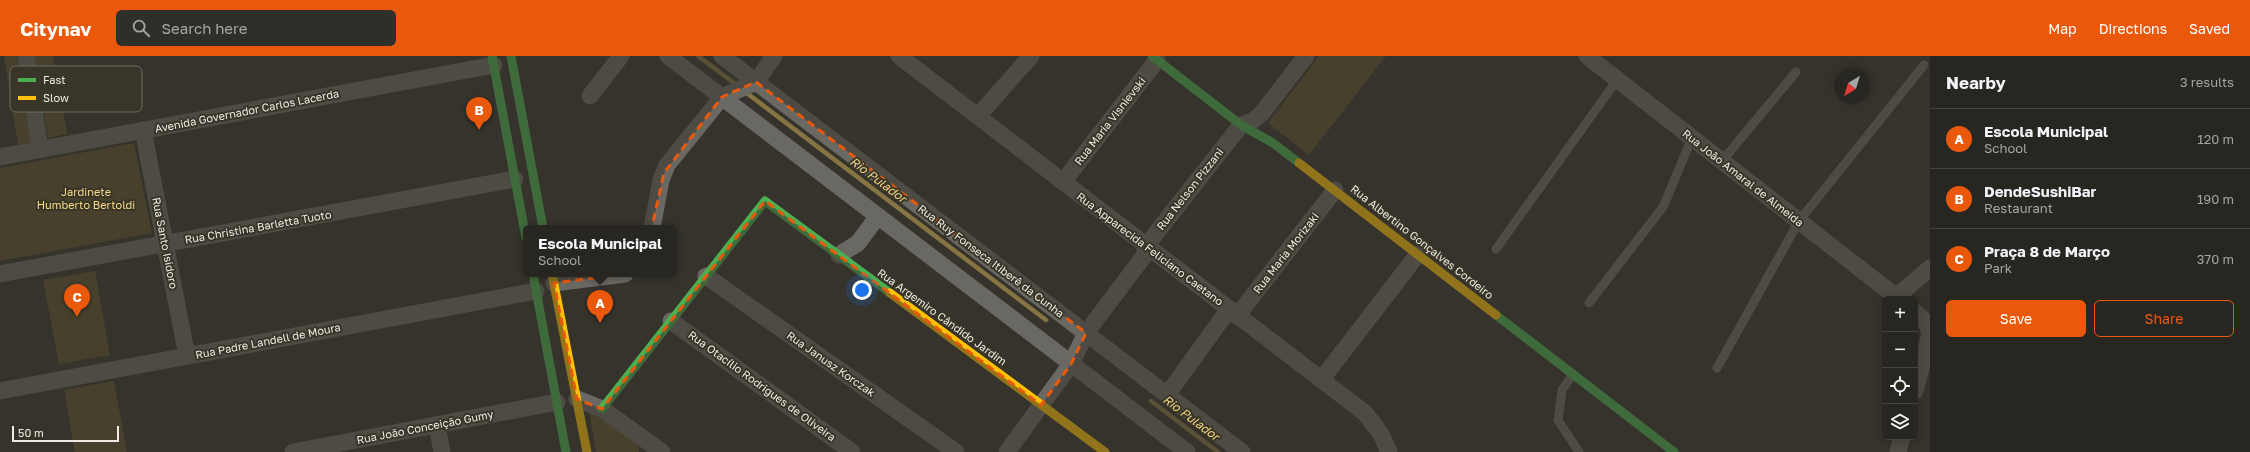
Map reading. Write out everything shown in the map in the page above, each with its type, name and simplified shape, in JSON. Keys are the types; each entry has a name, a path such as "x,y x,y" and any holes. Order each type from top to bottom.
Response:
{"street":[{"path":"26,56 28,66"},
{"path":"511,56 542,225"},
{"path":"590,96 622,56"},
{"path":"668,56 1187,452"},
{"name":"Rua Ruy Fonseca Itiberê da Cunha","path":"722,56 1242,452"},
{"path":"653,225 664,172 722,97 756,82 774,56"},
{"name":"Rua Apparecida Feliciano Caetano","path":"899,56 1371,419 1381,434 1389,452"},
{"path":"978,116 1031,56"},
{"name":"Rua Nelson Pizzani","path":"1007,452 1071,364 1086,333 1144,256 1146,246 1241,125 1252,121 1262,113 1306,56"},
{"name":"Rua João Amaral de Almeida","path":"1587,56 1894,296"},
{"name":"Rua Albertino Gonçalves Cordeiro","path":"1154,58 1241,125 1273,143 1674,452"},
{"name":"Rua Maria Visnievski","path":"1063,182 1154,58"},
{"path":"493,60 524,225"},
{"name":"Avenida Governador Carlos Lacerda","path":"0,157 493,60"},
{"path":"34,112 40,149"},
{"name":"Rua Santo Isidoro","path":"143,130 187,356"},
{"name":"Rua Christina Barletta Tuoto","path":"0,274 515,179"},
{"name":"Rua Maria Morizaki","path":"1167,395 1233,312 1334,190"},
{"name":"Rua Argemiro Cândido Jardim","path":"706,276 765,201 1104,452"},
{"path":"839,255 858,243 878,216"},
{"path":"1321,380 1418,254"},
{"path":"1899,296 1930,268"},
{"path":"602,409 706,276"},
{"name":"Rua Janusz Korczak","path":"706,276 956,452"},
{"path":"534,277 566,452"},
{"path":"582,277 553,279 587,452"},
{"name":"Rua Padre Landell de Moura","path":"0,391 536,291"},
{"path":"1918,315 1929,327 1929,340 1918,380"},
{"name":"Rua Otacílio Rodrigues de Oliveira","path":"671,321 852,452"},
{"path":"557,402 577,399 602,409 654,449"},
{"name":"Rua João Conceição Gumy","path":"293,452 323,449 557,402"},
{"path":"437,425 442,452"},
{"path":"1898,452 1901,440"}],"lane":[{"path":"1717,368 1799,221 1924,65"},
{"path":"1722,161 1796,72"},
{"path":"1496,249 1617,80"},
{"path":"1589,303 1662,206 1692,138"},
{"path":"1573,374 1562,390 1558,420 1579,452"}],"highlighted area":[{"path":"756,82 1086,333 1071,364 1041,405 765,201 602,409 577,399 554,283 633,273 643,267 664,173 722,97"}],"green space":[{"path":"4,56 17,56 19,66 10,66 10,94"},
{"path":"34,56 53,56 55,66 36,66"},
{"path":"1319,56 1386,56 1309,155 1268,123"},
{"path":"13,112 27,112 32,142 18,145"},
{"path":"44,112 63,112 67,134 48,138"},
{"name":"Jardinete Humberto Bertoldi","path":"134,143 152,233 0,261 0,168"},
{"path":"95,271 110,355 59,364 43,280"},
{"path":"114,381 127,452 75,452 64,390"},
{"path":"588,405 639,443 639,452 596,452"}],"waterway":[{"name":"Rio Pulador","path":"698,56 738,86"},
{"name":"Rio Pulador","path":"744,91 1046,320"},
{"name":"Rio Pulador","path":"1151,401 1218,452"}],"traffic: fast":[{"path":"492,56 524,225"},
{"path":"511,56 542,225"},
{"path":"1152,56 1241,125 1273,143 1299,163"},
{"path":"602,409 765,201 890,293"},
{"path":"534,277 566,452"},
{"path":"1496,315 1674,452"}],"traffic: slow":[{"path":"1299,163 1496,315"},
{"path":"553,277 587,452"},
{"path":"890,293 1105,452"}],"place":[{"name":"DendeSushiBar","path":"479,130"},
{"name":"Praça 8 de Março","path":"77,317"},
{"name":"Escola Municipal","path":"600,323"}]}
